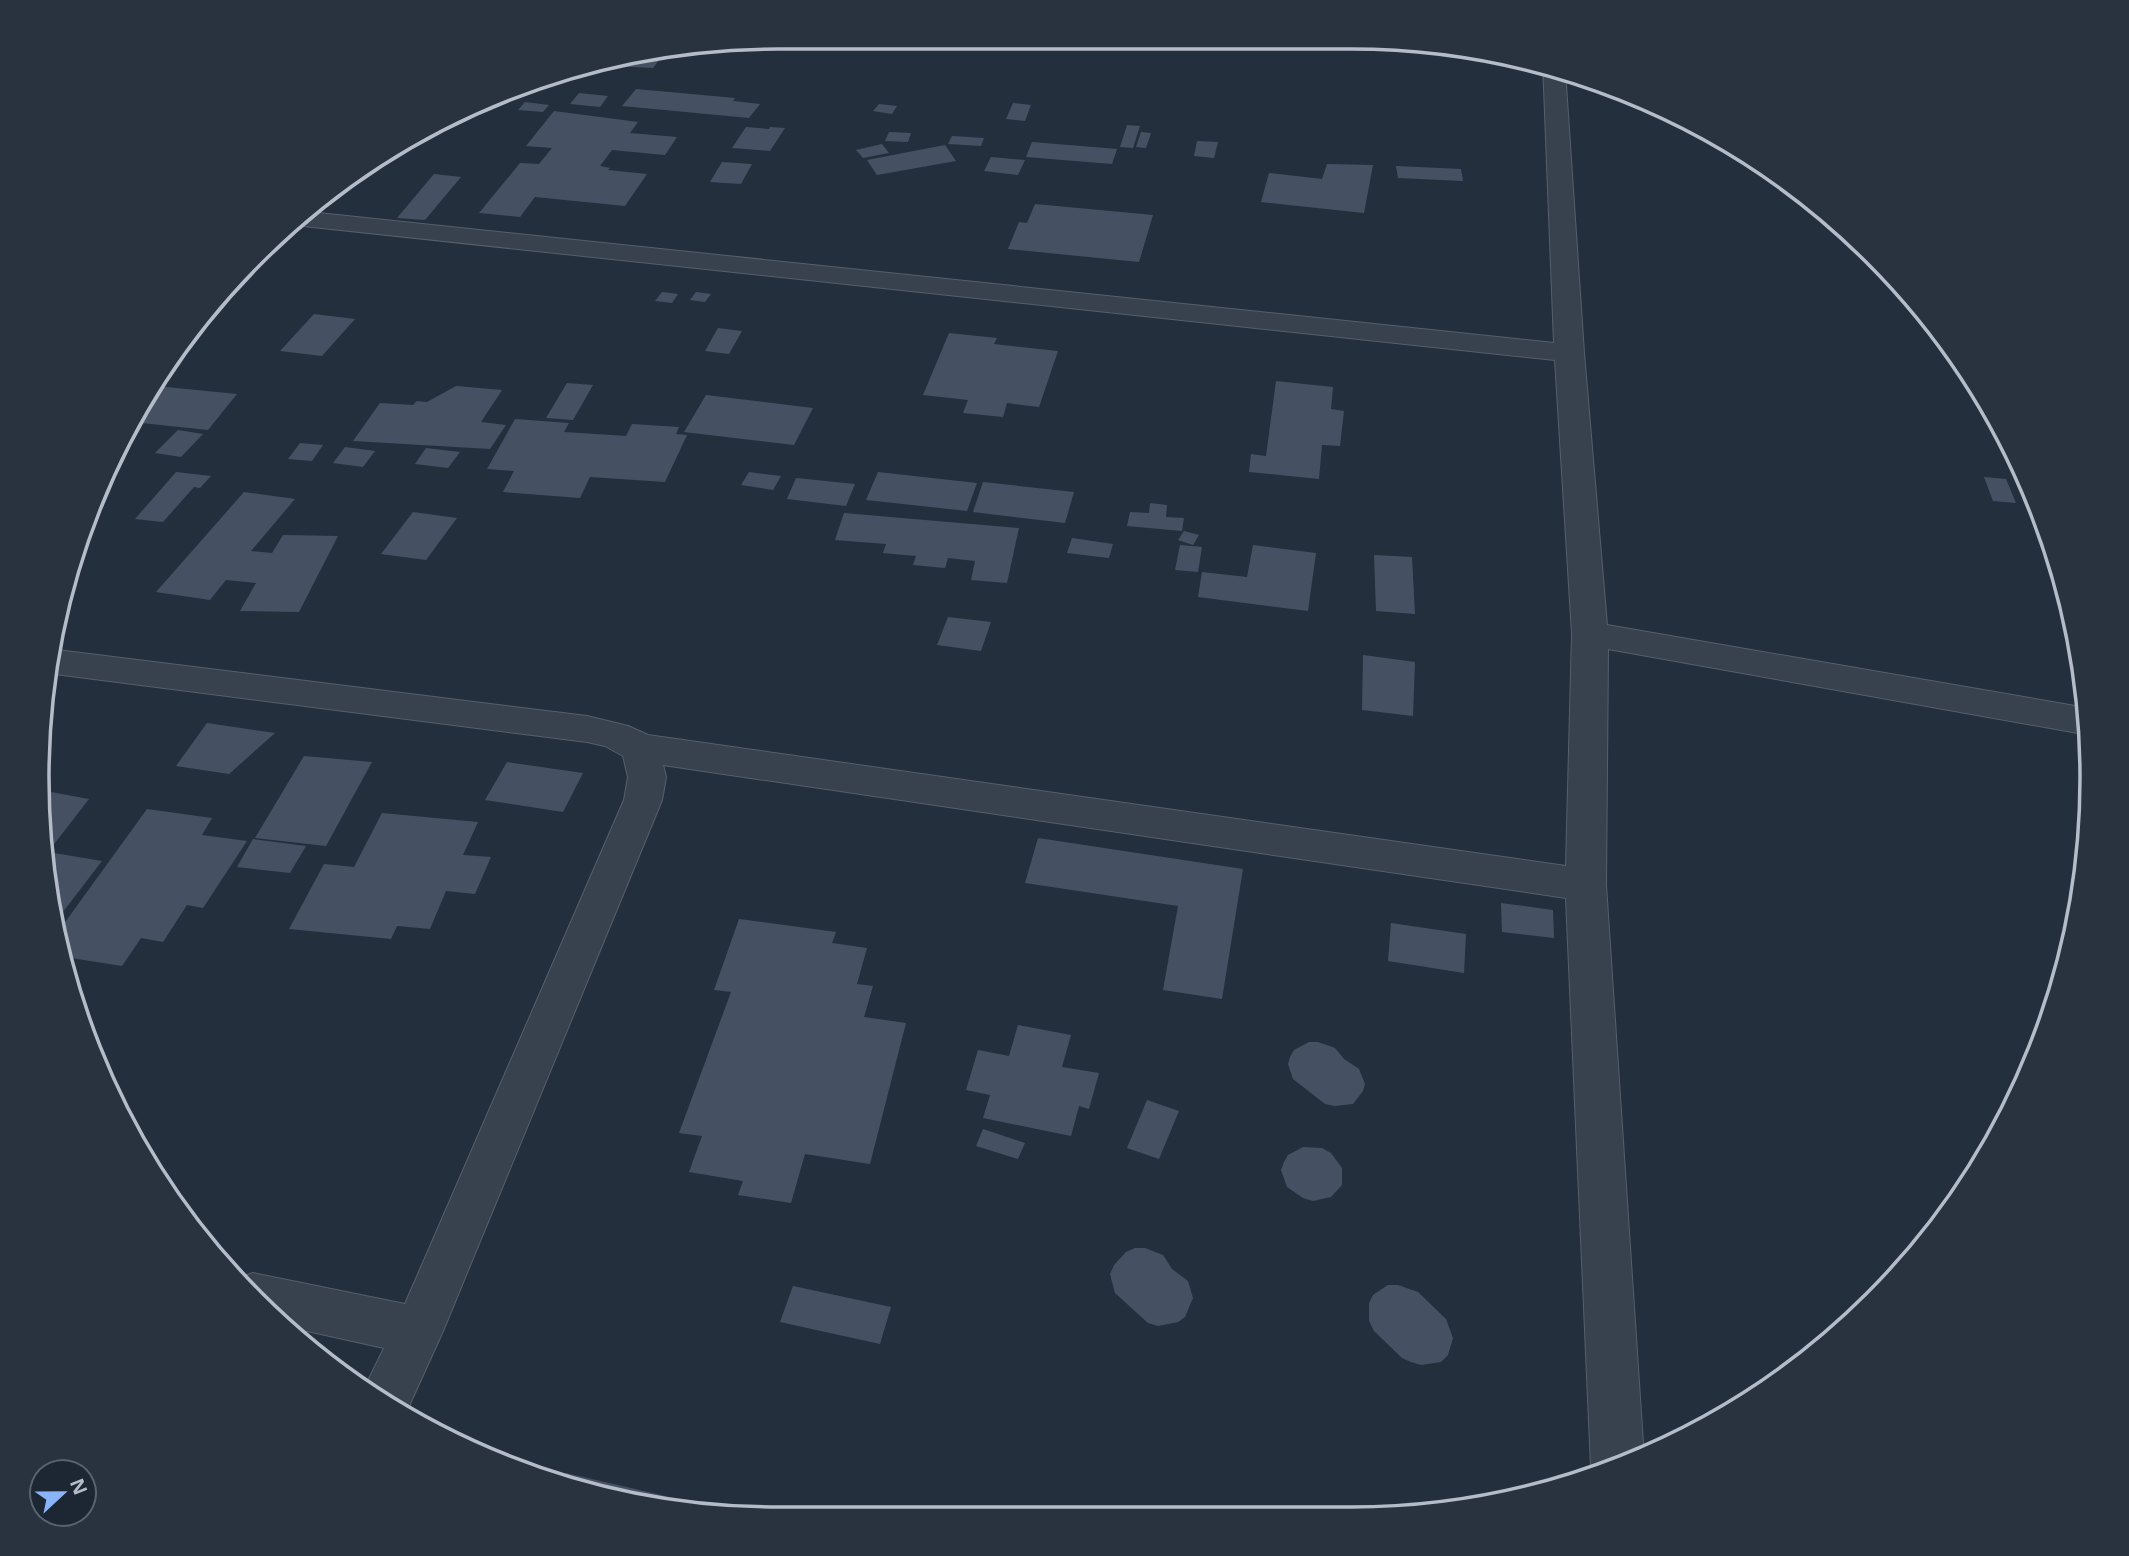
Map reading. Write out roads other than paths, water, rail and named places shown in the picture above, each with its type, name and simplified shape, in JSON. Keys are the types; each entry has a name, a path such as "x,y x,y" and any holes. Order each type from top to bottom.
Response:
{"street":[{"path":"1554,78 1569,353 1590,634 1586,885 1617,1456"},
{"path":"309,220 1569,353"},
{"path":"1590,634 2077,720"},
{"path":"58,662 587,729 615,735 640,748 1586,885"},
{"path":"388,1394 418,1331 643,800 647,777 640,748"},
{"path":"270,1300 418,1331"}]}
